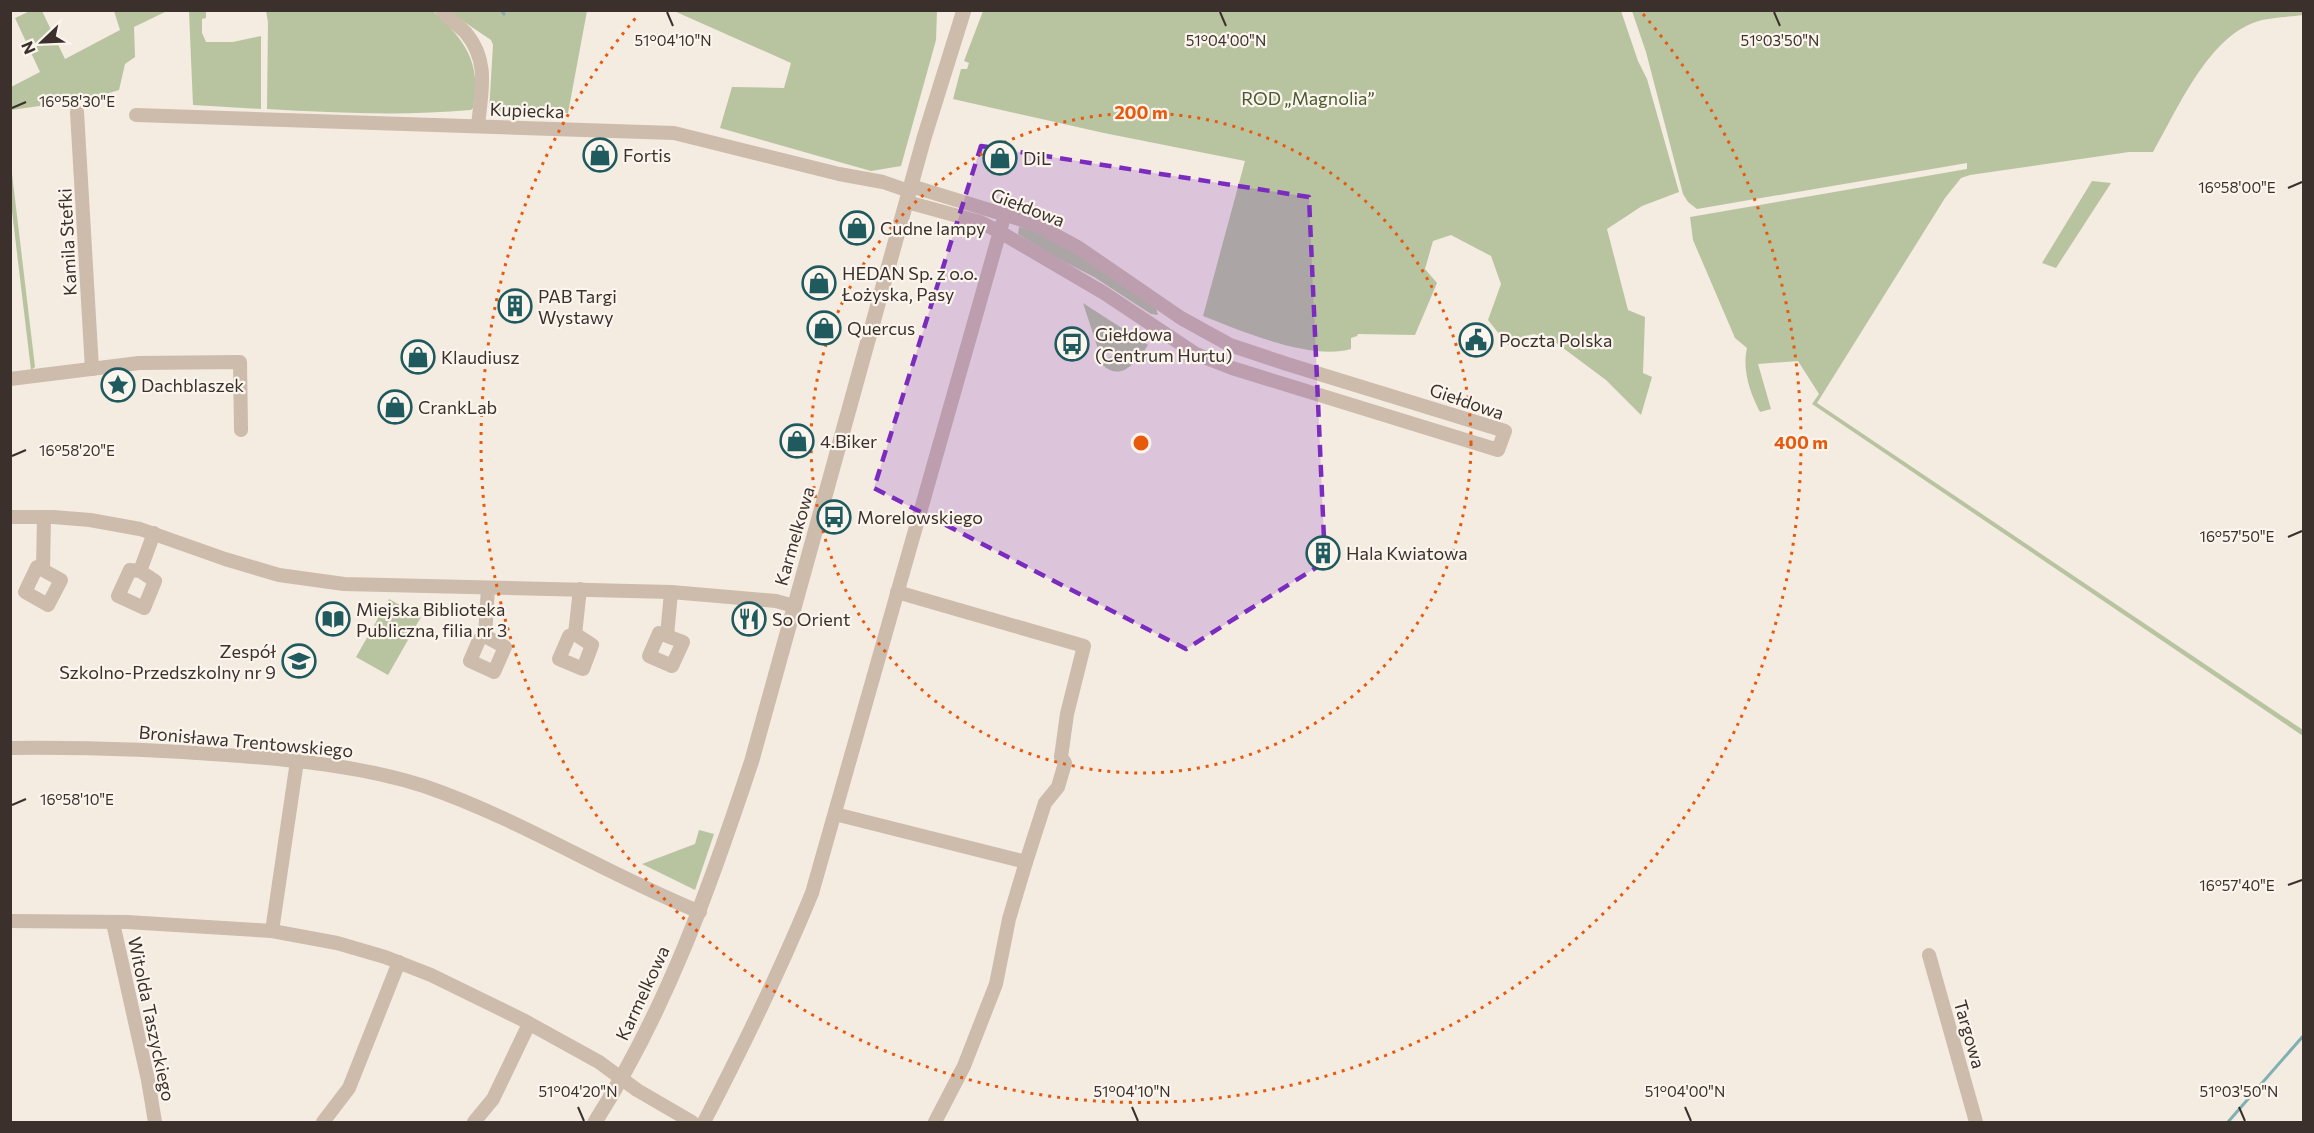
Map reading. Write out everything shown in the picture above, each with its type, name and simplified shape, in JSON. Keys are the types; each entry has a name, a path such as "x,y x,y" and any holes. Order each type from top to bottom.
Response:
{"street":[{"path":"442,10 465,32 477,50 483,69 478,126"},
{"name":"Karmelkowa","path":"595,1122 623,1078 664,996 700,912 734,818 909,193 964,10"},
{"name":"Kamila Stefki","path":"77,112 92,369"},
{"name":"Kupiecka","path":"136,115 674,133 839,174 883,182 909,193"},
{"name":"Giełdowa","path":"909,193 1004,213 1035,225 1061,238 1177,314 1230,345 1506,431 1498,450 1232,368 1190,350 1104,293 1000,232 909,193"},
{"path":"704,1122 747,1039 788,952 812,893 1004,213"},
{"path":"1163,333 1177,314"},
{"path":"10,379 139,363 240,362 241,430"},
{"path":"1334,399 1340,380"},
{"path":"1377,412 1383,393"},
{"path":"10,517 90,520 154,533 225,559 279,575 350,585 672,592 776,601 794,606"},
{"path":"43,570 44,517"},
{"path":"140,571 154,533"},
{"path":"484,636 488,588"},
{"path":"574,634 580,590"},
{"path":"667,636 672,592"},
{"path":"897,592 1084,646 1067,714 1061,757 1065,763 1058,787 1045,803 1026,862 1009,919 996,984 964,1066 935,1122"},
{"name":"Bronisława Trentowskiego","path":"10,748 150,750 297,760 344,766 422,786 475,805 700,912"},
{"path":"272,931 297,760"},
{"path":"835,814 1026,862"},
{"path":"10,921 113,923 272,931 337,943 399,962 431,975 530,1024 599,1062 637,1090 692,1122"},
{"name":"Witolda Taszyckiego","path":"113,923 155,1122"},
{"name":"Targowa","path":"1929,955 1976,1122"},
{"path":"323,1122 349,1088 399,962"},
{"path":"474,1122 493,1099 530,1024"}],"highlighted area":[{"path":"981,146 1309,197 1325,562 1186,649 874,488"}],"green space":[{"path":"30,11 42,11 65,59 120,30 114,11 167,11 134,27 135,57 125,64 119,90 89,99 11,110 11,87 40,72 15,18"},
{"path":"189,11 206,11 206,18 202,19 202,33 206,42 233,42 261,36 261,109 193,105"},
{"path":"266,11 433,11 454,32 473,65 475,92 473,108 446,112 395,113 267,109 268,22"},
{"path":"448,11 587,11 568,113 489,112 493,45 491,40"},
{"path":"674,11 937,11 936,40 901,166 871,171 720,128 732,87 784,88 791,63"},
{"name":"ROD „Magnolia”","path":"983,11 1621,11 1638,61 1647,79 1679,192 1642,206 1607,229 1628,310 1645,317 1643,373 1652,377 1641,415 1606,380 1555,342 1534,334 1521,337 1508,345 1488,320 1501,284 1491,256 1451,235 1433,241 1425,269 1437,283 1415,335 1358,334 1351,338 1351,349 1335,352 1316,351 1276,343 1203,316 1245,161 1104,133 953,99 961,69 967,69 969,63 964,61"},
{"path":"1632,11 2303,11 2303,15 2262,20 2243,28 2226,40 2197,75 2153,152 2129,152 1961,178 1945,198 1817,403 2303,730 2303,736 1812,404 1819,394 1798,361 1758,364 1771,409 1760,412 1748,381 1747,348 1735,338 1693,240 1690,217 1967,169 1967,163 1697,209 1688,202 1683,194 1646,52"},
{"path":"10,157 35,367 31,370 11,203"},
{"path":"2092,181 2111,183 2056,268 2042,263"},
{"path":"1019,227 1049,237 1068,248 1156,308 1158,315 1151,314 1094,277 1049,254 1018,234"},
{"path":"1083,303 1148,345 1127,369 1113,371 1099,361 1116,355 1114,351 1100,355"},
{"path":"389,599 421,617 388,675 356,657"},
{"path":"699,830 714,834 695,890 642,864 695,844"}],"waterway":[{"path":"501,10 504,14"},
{"path":"2228,1122 2304,1035"}],"place":[{"name":"Fortis","path":"600,155"},
{"name":"DiL","path":"1000,158"},
{"name":"Cudne lampy","path":"857,228"},
{"name":"HEDAN Sp. z o.o. Łożyska, Pasy","path":"819,283"},
{"name":"PAB Targi Wystawy","path":"515,306"},
{"name":"Quercus","path":"824,328"},
{"name":"Poczta Polska","path":"1476,340"},
{"name":"Giełdowa (Centrum Hurtu)","path":"1072,344"},
{"name":"Klaudiusz","path":"418,357"},
{"name":"Dachblaszek","path":"118,385"},
{"name":"CrankLab","path":"395,407"},
{"name":"4.Biker","path":"797,441"},
{"name":"Morelowskiego","path":"834,517"},
{"name":"Hala Kwiatowa","path":"1323,553"},
{"name":"Miejska Biblioteka Publiczna, filia nr 3","path":"333,619"},
{"name":"So Orient","path":"749,619"},
{"name":"Zespół Szkolno-Przedszkolny nr 9","path":"299,661"}]}
